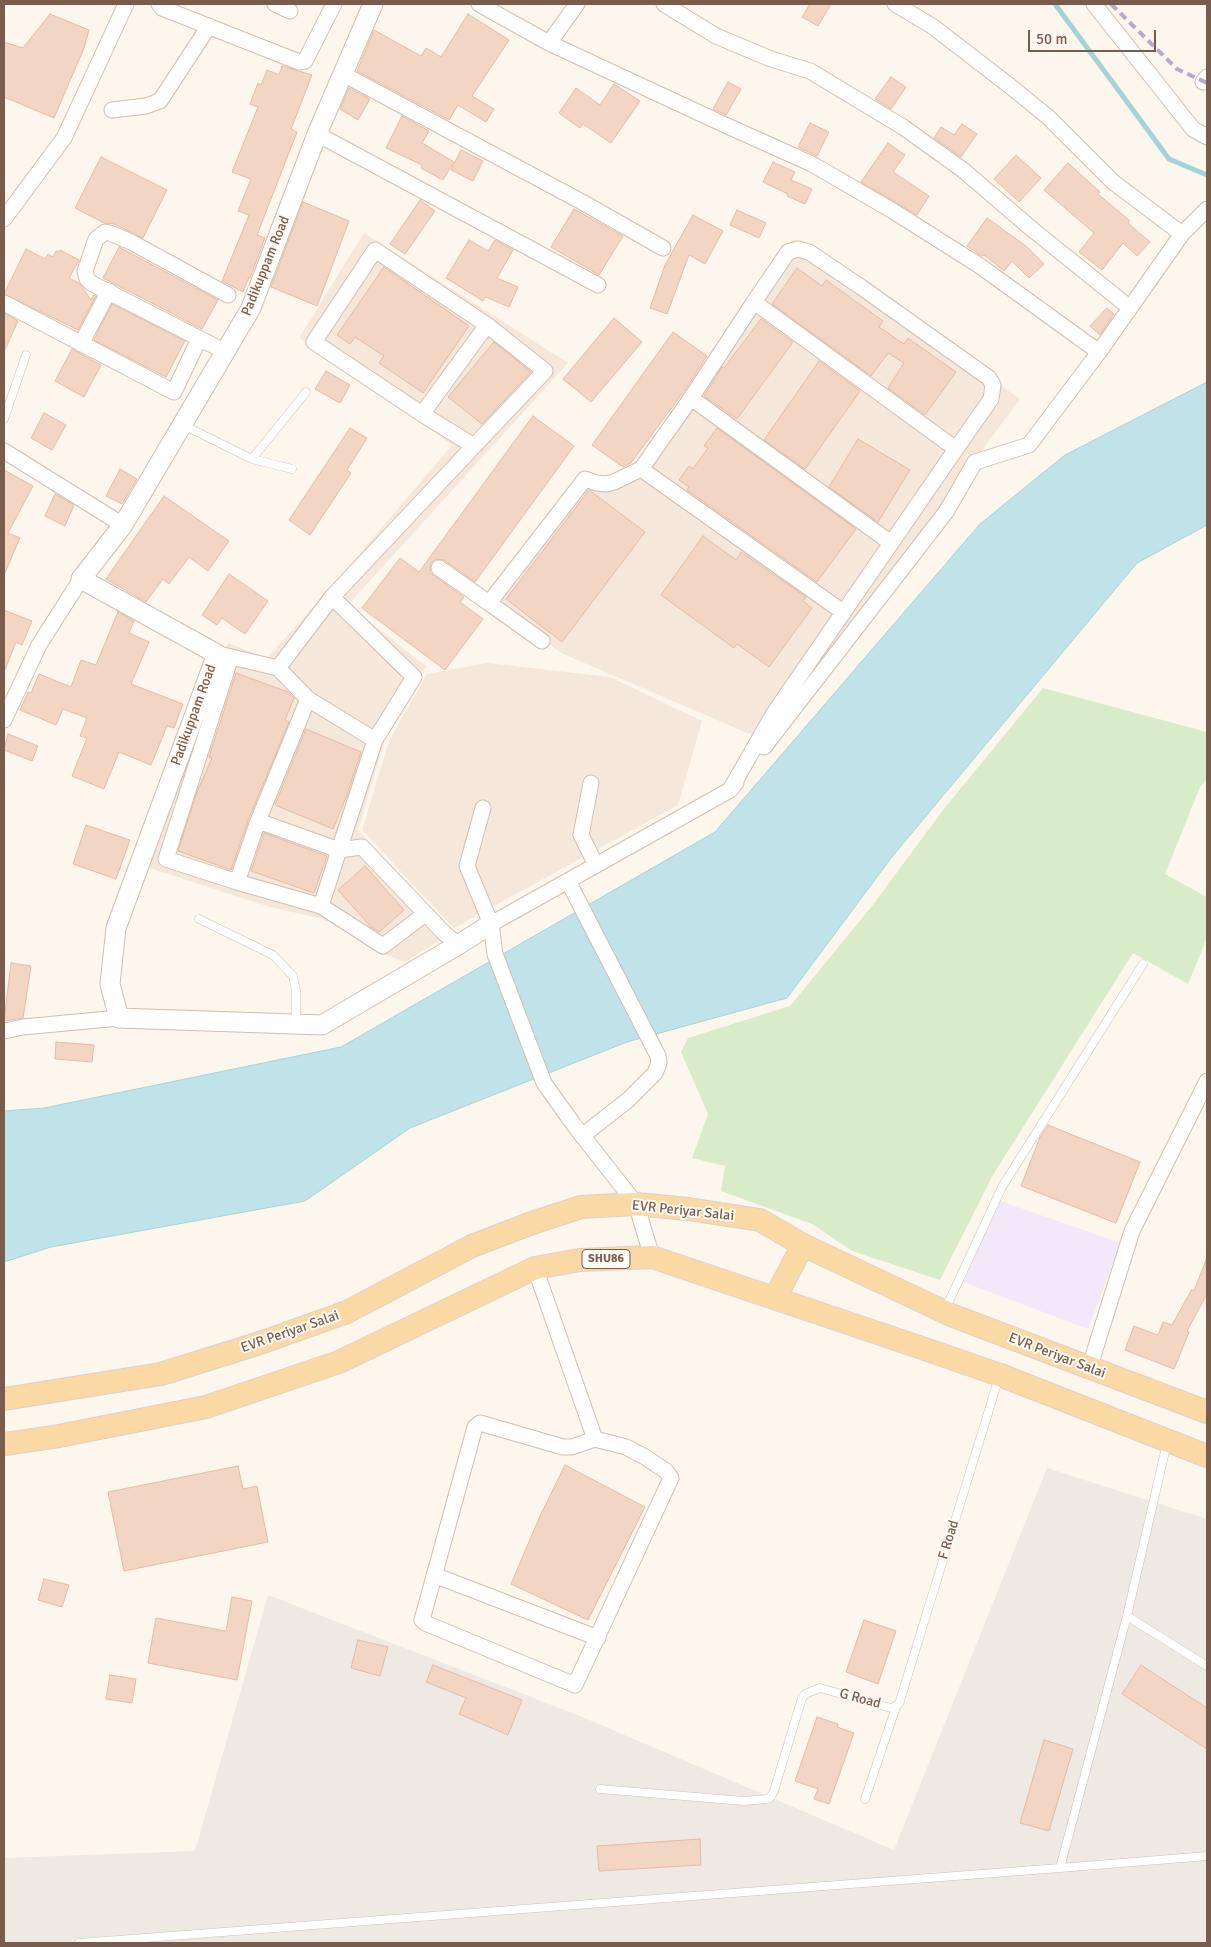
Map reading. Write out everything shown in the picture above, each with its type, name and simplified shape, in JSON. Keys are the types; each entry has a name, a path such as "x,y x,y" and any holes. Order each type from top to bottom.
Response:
{"main road":[{"name":"EVR Periyar Salai","path":"4,1399 161,1374 260,1343 348,1312 472,1246 532,1223 581,1207 636,1204 688,1209 760,1220 803,1245 944,1312 1207,1412"},
{"path":"775,1298 803,1245"},
{"name":"SHU86","path":"4,1444 69,1434 216,1404 339,1362 535,1268 580,1260 652,1257 1000,1375 1207,1456"}],"street":[{"path":"4,219 64,138 126,4"},
{"path":"159,4 162,8 299,62 305,61 334,4"},
{"path":"275,4 290,11"},
{"name":"Padikuppam Road","path":"119,1018 110,984 116,928 224,656 81,579 123,525 251,308 317,134 373,4"},
{"path":"479,4 549,43 812,164 893,211 980,266 1099,352"},
{"path":"549,43 577,4"},
{"path":"664,4 716,36 771,59 810,71 903,127 963,170 1033,230 1130,308"},
{"path":"895,4 932,26 1010,86 1048,117 1113,182 1182,234"},
{"path":"1094,4 1193,128 1207,137"},
{"path":"112,110 146,106 160,101 209,26"},
{"path":"344,74 582,202 663,248"},
{"path":"317,134 598,285"},
{"path":"4,1031 23,1027 119,1018 322,1026 491,924 730,790 946,512 975,462 1029,445 1099,352 1182,234 1207,209"},
{"path":"226,352 91,283 85,275 85,271 96,239 105,232 131,242 228,295"},
{"path":"489,603 585,479 606,484 641,469 691,398 788,252 798,249 809,252 990,378 993,385 991,399 774,713 730,790"},
{"path":"278,668 332,597 474,446 545,370 487,325 375,250 314,342 422,414 474,446"},
{"path":"81,344 108,291"},
{"path":"754,302 956,449"},
{"path":"4,303 174,392 199,338"},
{"path":"422,414 487,325"},
{"path":"691,398 891,543"},
{"path":"4,451 123,525"},
{"path":"641,469 843,612"},
{"path":"439,568 542,641"},
{"path":"4,720 38,645 81,579"},
{"path":"321,906 375,740 414,677 332,597"},
{"path":"375,740 308,699 278,668 224,656 166,859 321,906 383,946 425,914"},
{"path":"237,882 258,821 308,699"},
{"path":"591,783 581,835 596,865"},
{"path":"483,808 467,866 491,924 495,954 544,1083 582,1136 636,1204 652,1257"},
{"path":"258,821 338,850 362,847 450,940 458,945"},
{"path":"568,881 630,1006 658,1056 658,1068 621,1106 582,1136"},
{"path":"1090,1369 1132,1230 1207,1081"},
{"path":"535,1268 595,1439"},
{"path":"484,1423 563,1447 572,1447 595,1439 636,1451 666,1471 670,1478 577,1684 573,1685 423,1622 422,1619 434,1575 477,1425 484,1423"},
{"path":"434,1575 598,1638"}],"lane":[{"path":"4,419 26,355"},
{"path":"252,459 306,392"},
{"path":"183,425 252,459 292,469"},
{"path":"198,918 273,955 293,976 296,991 296,1024"},
{"path":"944,1312 1002,1187 1143,964"},
{"name":"F Road","path":"865,1799 897,1706 1000,1375"},
{"path":"1060,1868 1127,1616 1167,1440"},
{"path":"1127,1616 1207,1666"},
{"name":"G Road","path":"600,1789 744,1801 770,1798 802,1698 805,1694 820,1688 891,1708 897,1706"},
{"path":"79,1943 1207,1856"}],"shaded area":[{"path":"364,233 568,363 348,605 426,666 385,739 358,830 451,933 405,962 367,947 347,930 319,918 270,907 146,867 228,643 267,658 333,585 452,445 299,338"},
{"path":"793,239 1020,399 766,741 561,653 492,601 589,476 617,476 632,470"},
{"path":"487,663 610,677 702,721 678,805 454,928 362,830 389,741 427,674"},
{"path":"1000,1201 1121,1243 1088,1329 963,1282"},
{"path":"1047,1468 1207,1519 1207,1943 4,1943 4,1858 195,1851 268,1595 580,1716 894,1850"}],"green space":[{"path":"1043,688 1207,732 1207,779 1200,787 1165,874 1207,897 1207,938 1188,984 1133,953 993,1175 940,1280 852,1251 812,1224 721,1191 725,1166 692,1158 708,1114 681,1052 688,1038 790,1006 872,906 943,810"}],"water":[{"path":"1207,382 1207,525 1137,563 891,858 787,998 627,1042 410,1128 305,1201 51,1247 4,1262 4,1111 44,1108 341,1047 715,832 980,524 1065,455"}],"building":[{"path":"810,4 831,4 818,26 802,17"},
{"path":"50,14 89,30 84,48 54,118 4,97 4,42 23,48"},
{"path":"468,14 509,40 472,96 494,109 486,122 458,105 449,120 357,71 374,30 421,56 426,48 441,57"},
{"path":"282,66 312,75 291,129 297,132 257,235 265,238 243,292 222,281 249,215 238,211 251,179 232,172 258,107 250,104 258,83 261,85 267,70 279,75"},
{"path":"891,77 906,87 891,109 875,99"},
{"path":"728,82 741,89 726,115 713,109"},
{"path":"614,84 640,101 611,143 583,124 580,128 559,113 576,88 600,105"},
{"path":"349,88 370,99 358,120 340,109"},
{"path":"402,116 429,131 422,143 454,162 443,180 421,168 422,165 386,148"},
{"path":"810,123 829,132 817,156 798,147"},
{"path":"962,124 977,134 961,157 934,138 941,127 954,135"},
{"path":"888,143 905,155 893,172 929,196 917,215 861,182"},
{"path":"461,150 483,161 473,181 451,170"},
{"path":"1016,155 1041,178 1019,202 994,179"},
{"path":"101,157 167,190 143,238 114,224 104,223 75,208"},
{"path":"773,162 795,172 791,180 812,189 805,204 763,182"},
{"path":"1068,163 1100,192 1098,194 1130,221 1128,223 1150,242 1137,256 1123,243 1102,270 1079,252 1094,233 1044,190"},
{"path":"420,200 435,211 405,254 390,244"},
{"path":"303,202 349,221 317,306 271,287"},
{"path":"574,209 623,236 599,275 551,247"},
{"path":"737,210 766,223 759,238 730,225"},
{"path":"693,215 723,231 705,264 689,255 667,314 650,308 665,265"},
{"path":"987,218 1026,246 1044,264 1029,278 1012,261 1004,271 984,255 982,256 967,246"},
{"path":"469,240 488,251 495,240 513,250 497,278 518,287 509,307 486,297 483,301 446,278"},
{"path":"119,247 218,300 202,329 103,278"},
{"path":"26,249 45,259 48,254 53,257 56,251 60,250 79,260 69,278 79,283 91,300 94,295 96,296 78,330 4,294"},
{"path":"384,267 469,326 423,393 379,363 384,356 355,337 350,344 337,335"},
{"path":"797,268 822,286 826,280 883,321 879,327 904,344 908,338 956,372 925,415 888,388 904,363 888,353 871,376 772,304"},
{"path":"112,304 185,341 166,377 94,340"},
{"path":"1107,308 1114,314 1100,335 1090,326"},
{"path":"4,313 18,321 4,352"},
{"path":"614,318 642,342 591,402 563,379"},
{"path":"761,319 793,342 737,419 704,396 722,367 724,368"},
{"path":"673,332 707,356 687,387 631,463 623,467 592,445"},
{"path":"494,342 531,372 482,424 448,397"},
{"path":"72,349 101,365 84,397 55,381"},
{"path":"819,361 860,391 805,469 764,440"},
{"path":"326,371 350,385 340,403 315,389"},
{"path":"44,413 66,425 52,450 31,438"},
{"path":"533,416 574,446 475,582 444,560 436,559 431,563 430,572 464,597 460,602 483,619 445,670 362,608 400,558 419,572"},
{"path":"350,428 367,438 347,470 351,473 310,535 289,520"},
{"path":"717,428 856,529 817,582 687,490 689,487 679,480 689,466 693,469 708,448 704,446"},
{"path":"858,439 910,470 878,522 829,487"},
{"path":"120,469 137,479 122,504 106,496"},
{"path":"4,470 33,486 8,533 20,538 4,575"},
{"path":"589,490 645,532 562,642 506,599"},
{"path":"55,494 74,505 65,526 45,516"},
{"path":"164,496 229,541 208,571 189,557 169,584 163,579 146,602 106,579"},
{"path":"703,536 736,560 741,552 806,597 803,601 812,608 769,667 737,644 734,648 661,595"},
{"path":"229,574 268,601 245,634 222,618 217,625 202,615"},
{"path":"4,610 32,621 22,645 16,642 5,670 4,670"},
{"path":"118,612 134,621 129,633 149,642 131,684 183,704 174,728 167,726 151,765 119,752 104,789 72,776 87,738 80,736 87,718 63,709 56,725 20,710 28,692 31,693 39,674 71,687 81,660 96,665"},
{"path":"236,673 288,692 294,698 285,720 289,722 249,818 231,870 178,851 197,792 212,758 209,757"},
{"path":"306,729 361,752 347,795 333,829 275,805"},
{"path":"8,734 38,746 32,761 4,750"},
{"path":"86,825 130,840 116,879 73,864"},
{"path":"264,833 327,856 314,893 251,871"},
{"path":"365,866 404,910 379,932 371,927 338,890"},
{"path":"11,963 31,966 23,1018 4,1021"},
{"path":"56,1042 94,1045 92,1062 55,1059"},
{"path":"1048,1125 1140,1162 1116,1223 1021,1186 1040,1137"},
{"path":"1206,1260 1207,1294 1187,1331 1189,1332 1174,1369 1125,1350 1134,1326 1158,1335 1163,1322 1172,1325 1192,1289 1194,1291"},
{"path":"565,1465 645,1507 588,1620 511,1584 540,1516"},
{"path":"238,1466 243,1489 257,1486 268,1542 124,1571 108,1492"},
{"path":"44,1579 69,1585 62,1607 38,1600"},
{"path":"232,1597 252,1601 237,1680 148,1663 156,1618 226,1631"},
{"path":"864,1620 896,1631 878,1684 846,1672"},
{"path":"358,1640 388,1647 380,1676 351,1668"},
{"path":"433,1665 522,1700 508,1735 459,1714 466,1698 426,1682"},
{"path":"1141,1665 1207,1708 1207,1749 1122,1694"},
{"path":"110,1675 136,1679 132,1703 106,1699"},
{"path":"817,1717 838,1724 837,1727 854,1733 829,1804 814,1799 818,1789 795,1781"},
{"path":"1044,1740 1073,1749 1049,1831 1020,1823"},
{"path":"700,1839 701,1865 599,1871 597,1846"}],"waterway":[{"path":"1055,4 1169,159 1207,175"}],"railway":[{"path":"1111,4 1177,69 1207,83"}]}
